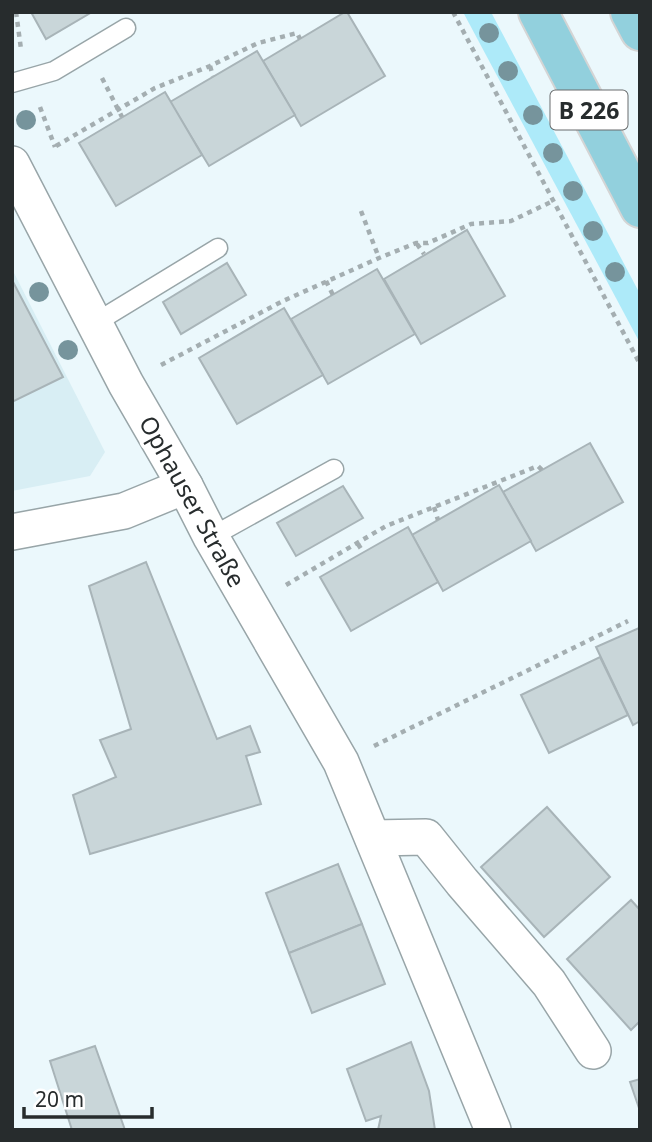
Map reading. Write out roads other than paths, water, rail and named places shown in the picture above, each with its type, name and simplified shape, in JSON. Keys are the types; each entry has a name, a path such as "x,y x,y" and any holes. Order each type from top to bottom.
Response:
{"main road":[{"name":"B 226","path":"538,12 640,208"},
{"path":"630,12 640,31"}],"street":[{"name":"Ophauser Straße","path":"12,164 211,537 341,762 493,1130"},
{"path":"12,532 124,511 185,486"},
{"path":"373,838 426,837 549,983 593,1051"}],"lane":[{"path":"12,83 54,71 126,29"},
{"path":"95,323 218,248"},
{"path":"211,537 334,469"}]}
